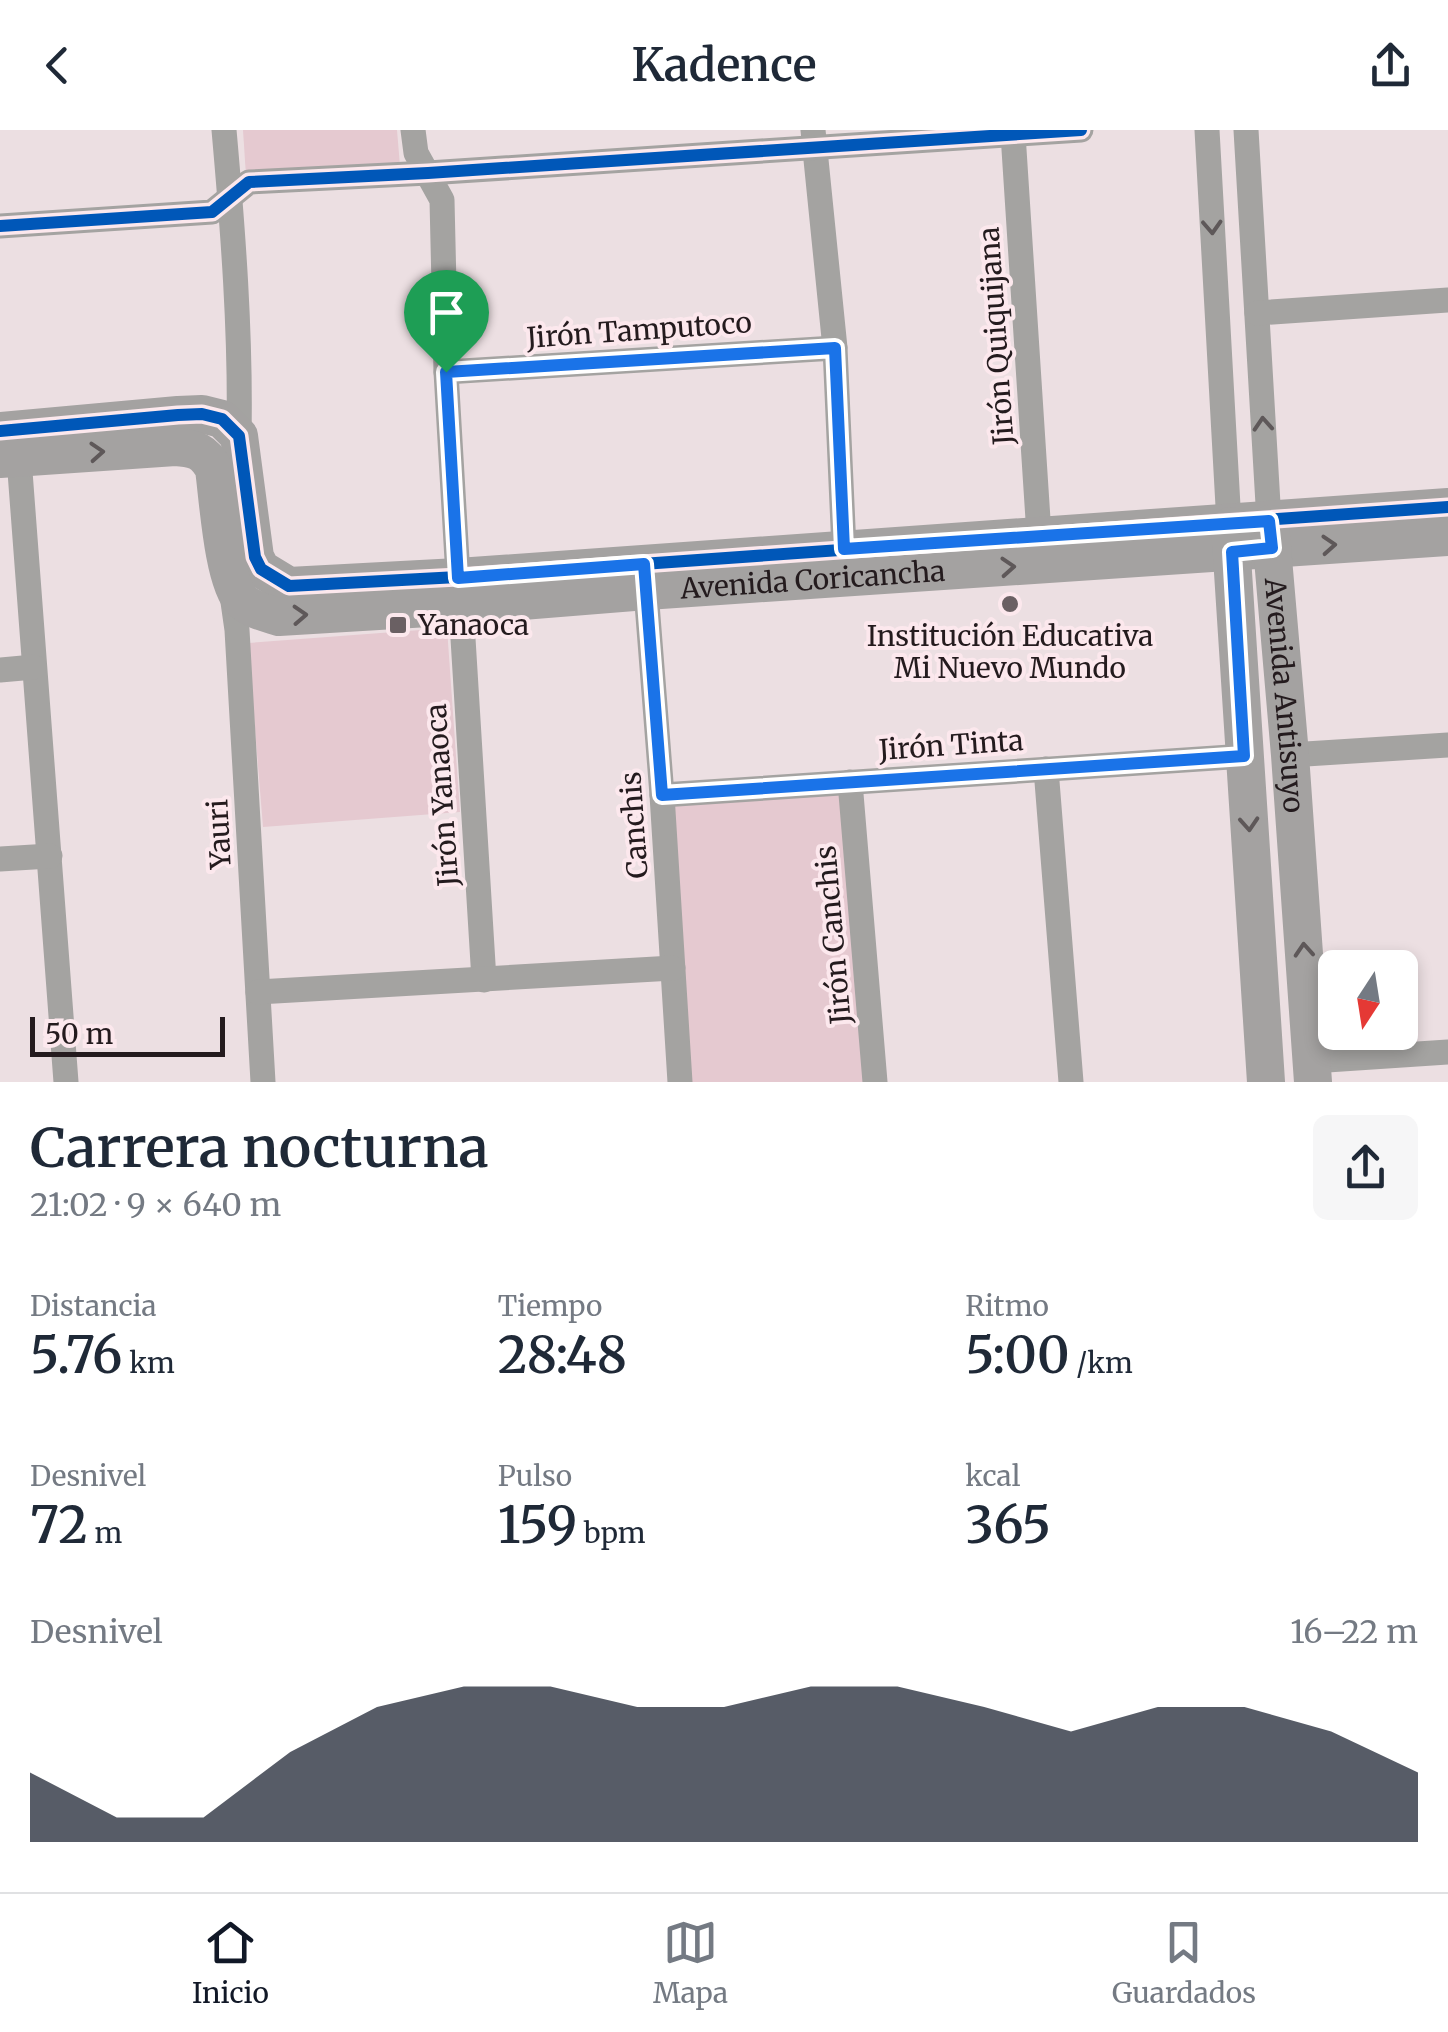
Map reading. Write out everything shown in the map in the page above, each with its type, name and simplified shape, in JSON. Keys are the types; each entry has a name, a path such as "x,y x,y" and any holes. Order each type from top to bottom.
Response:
{"street":[{"path":"224,130 240,393 239,436"},
{"name":"Jirón Yanaoca","path":"413,130 416,154 442,200 446,372 484,980"},
{"path":"0,226 212,212 249,182 428,173 813,138 1081,130"},
{"name":"Avenida Antisuyo","path":"1206,130 1266,1082"},
{"name":"Avenida Antisuyo","path":"1246,130 1270,535 1313,1072"},
{"name":"Jirón Quiquijana","path":"1014,134 1039,535"},
{"path":"813,138 835,348 844,549"},
{"path":"1256,313 1448,300"},
{"name":"Jirón Tamputoco","path":"446,372 835,348"},
{"path":"9,444 202,414 222,419 239,436"},
{"name":"Avenida Coricancha","path":"239,436 254,556 273,578 289,586 460,592"},
{"path":"9,444 175,446 205,454 214,469 230,582"},
{"path":"9,444 34,668 66,1082"},
{"name":"Avenida Coricancha","path":"1270,535 1448,507"},
{"name":"Avenida Coricancha","path":"645,577 844,549 1039,535 1230,538"},
{"name":"Avenida Coricancha","path":"230,582 242,600 258,611 279,616 460,592 645,577 1270,535 1448,536"},
{"name":"Canchis","path":"645,577 680,1082"},
{"name":"Yauri","path":"230,582 237,630 263,1082"},
{"path":"0,670 34,668"},
{"path":"1290,755 1448,744"},
{"name":"Jirón Tinta","path":"662,795 1244,756"},
{"path":"1046,769 1071,1082"},
{"name":"Jirón Canchis","path":"850,782 875,1082"},
{"path":"0,859 50,856"},
{"path":"258,992 673,968"},
{"path":"1313,1072 1448,1052"}],"shaded area":[{"path":"243,130 397,130 400,166 246,176"},
{"path":"447,628 460,812 263,827 248,643"},
{"path":"844,789 869,1082 686,1082 669,801"}],"cycle path":[{"path":"0,226 212,212 249,182 1081,130"},
{"path":"0,431 178,415 202,414 222,419 239,436 255,557 261,569 289,586 1448,507"}],"place":[{"name":"Institución Educativa Mi Nuevo Mundo","path":"1010,604"},
{"name":"Yanaoca","path":"398,625"}],"route":[{"path":"835,348 844,549 1269,521 1272,548 1232,552 1244,756 662,795 644,564 458,578 446,372 835,348"}]}
